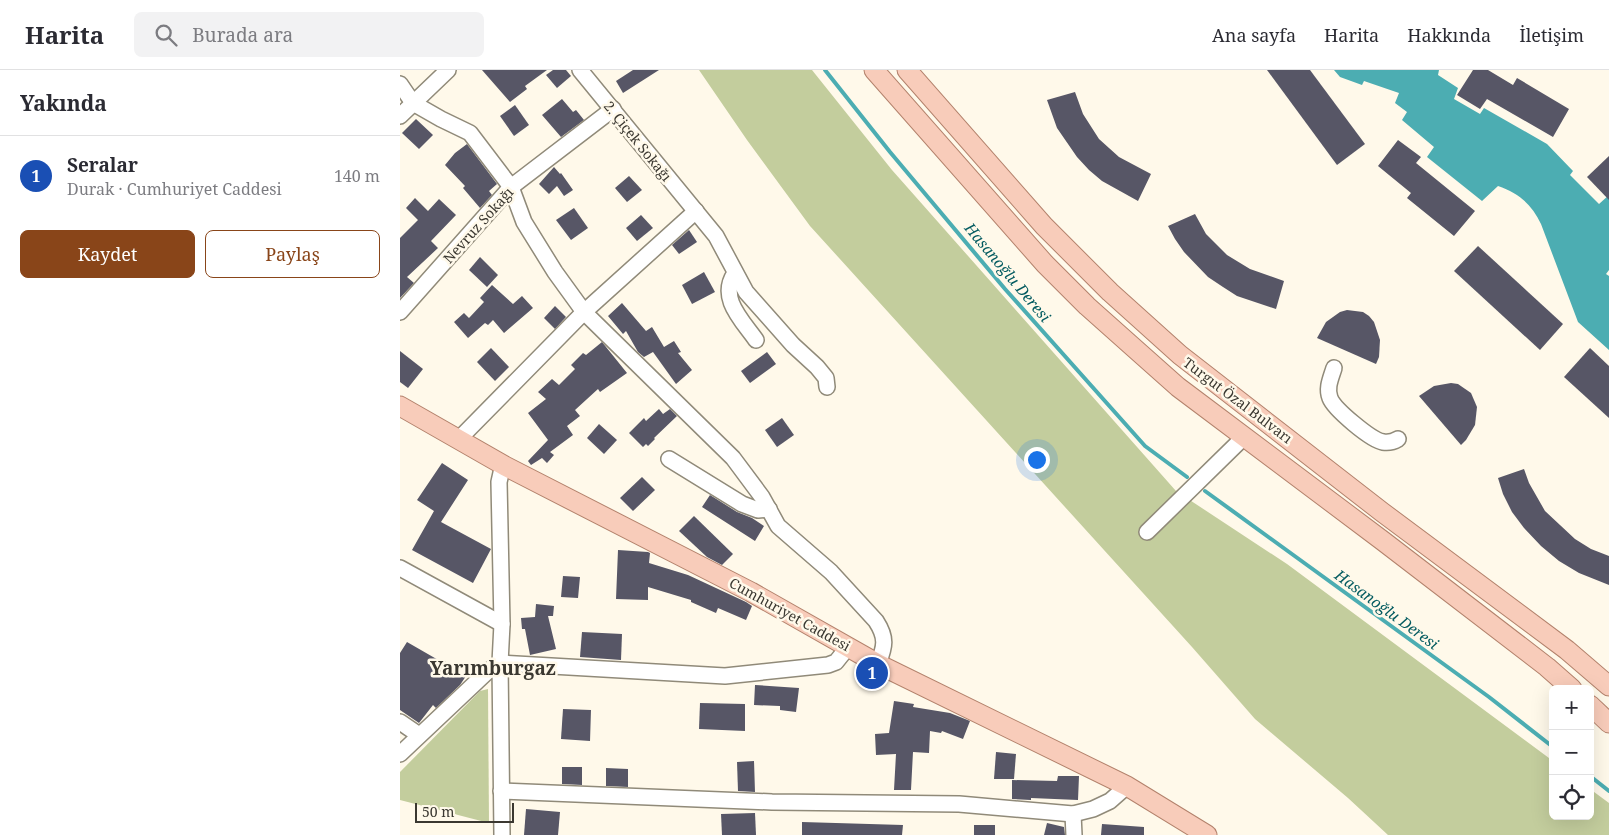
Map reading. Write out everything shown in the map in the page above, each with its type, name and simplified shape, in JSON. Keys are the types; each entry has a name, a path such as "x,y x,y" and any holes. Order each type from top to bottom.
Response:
{"main road":[{"name":"Turgut Özal Bulvarı","path":"874,70 1045,264 1087,306 1178,387 1383,541 1567,685"},
{"name":"Turgut Özal Bulvarı","path":"907,70 1044,226 1110,292 1180,355 1382,512 1560,644 1609,686"},
{"name":"Cumhuriyet Caddesi","path":"400,406 505,466 751,592 878,664 1127,786 1207,835"},
{"path":"1594,708 1609,723"}],"street":[{"path":"400,116 412,102 448,70"},
{"name":"2. Çiçek Sokağı","path":"580,70 716,236 746,292 793,345 817,367 826,378 827,387"},
{"path":"400,84 412,102 470,133 511,187 524,222 555,272 584,312 733,458 758,490 778,526 831,572 876,621 883,633 885,646 878,664"},
{"name":"Nevruz Sokağı","path":"400,312 511,187 613,109"},
{"path":"459,439 584,312 696,212"},
{"path":"735,274 728,289 728,295 736,312 756,340"},
{"path":"1334,368 1328,390 1329,397 1336,408 1376,440 1388,443 1398,439"},
{"path":"1147,532 1244,437"},
{"path":"669,459 742,504 758,510 769,509"},
{"path":"502,835 500,664 502,624 499,482 505,466"},
{"path":"400,568 502,624"},
{"path":"400,754 419,734 487,672 500,664 725,676 828,665 836,662 848,647"},
{"path":"400,722 419,734"},
{"path":"501,791 772,802 959,804 1073,814 1110,801 1127,786"},
{"path":"1073,814 1074,835"}],"green space":[{"path":"699,70 812,70 892,170 1176,491 1287,564 1549,758 1549,820 1594,820 1594,792 1609,803 1609,835 1388,835 1348,798 1255,719 810,226"},
{"path":"488,689 489,823 400,800 400,772 480,691"}],"water":[{"path":"1334,70 1439,70 1438,75 1458,88 1454,99 1480,114 1484,108 1547,144 1573,171 1570,175 1599,204 1609,195 1609,270 1606,274 1609,276 1609,350 1578,322 1541,224 1529,205 1512,192 1498,186 1482,201 1427,157 1434,147 1402,120 1407,112 1395,103 1399,93 1364,81 1362,85 1340,77"}],"building":[{"path":"482,70 547,70 525,86 527,89 510,102"},
{"path":"553,70 566,70 571,76 557,88 546,75"},
{"path":"633,70 659,70 623,93 616,81"},
{"path":"1267,70 1310,70 1365,144 1337,165"},
{"path":"1473,70 1488,70 1513,85 1517,78 1569,109 1553,137 1487,99 1480,109 1457,95"},
{"path":"1075,92 1083,114 1099,139 1119,157 1151,174 1138,201 1102,181 1089,170 1077,157 1057,128 1047,100"},
{"path":"562,99 573,112 576,110 584,120 561,137 542,115"},
{"path":"515,105 529,125 514,136 500,116"},
{"path":"416,119 433,135 419,149 402,133"},
{"path":"1398,140 1421,157 1416,163 1475,211 1454,236 1407,198 1411,193 1378,166"},
{"path":"467,144 497,184 489,191 492,195 480,208 463,188 465,186 445,165 455,153"},
{"path":"1609,156 1609,200 1587,177"},
{"path":"554,167 561,173 573,190 564,196 557,186 549,194 539,184"},
{"path":"629,176 642,190 627,202 615,188"},
{"path":"415,198 428,211 439,199 456,215 431,241 438,248 407,277 414,283 400,298 400,238 418,220 406,208"},
{"path":"574,208 588,228 571,240 556,220"},
{"path":"1195,214 1206,234 1227,255 1250,269 1284,281 1276,309 1237,296 1208,277 1184,252 1168,226"},
{"path":"641,215 653,228 637,241 626,228"},
{"path":"689,230 697,242 679,254 672,245"},
{"path":"1478,246 1563,324 1540,350 1454,271"},
{"path":"480,257 498,275 487,287 469,270"},
{"path":"704,272 715,292 692,304 682,285"},
{"path":"492,285 513,304 522,296 533,308 504,333 493,320 488,325 485,323 468,338 454,322 464,313 469,318 484,302 480,298"},
{"path":"622,303 646,331 652,327 664,347 674,341 681,352 678,353 692,370 676,384 653,352 644,357 638,352 626,331 623,334 608,316"},
{"path":"555,306 566,317 555,329 544,318"},
{"path":"1347,310 1363,312 1374,322 1380,340 1379,357 1376,364 1317,338 1326,322 1340,312"},
{"path":"602,342 627,373 600,392 598,389 575,410 580,416 567,426 573,435 550,452 554,455 547,463 542,458 531,465 528,461 548,440 528,413 546,399 538,392 552,379 559,385 575,369 571,365 583,353 586,355"},
{"path":"491,348 509,367 495,381 477,362"},
{"path":"1590,348 1609,366 1609,418 1564,377"},
{"path":"400,351 423,369 408,388 400,382"},
{"path":"767,352 776,364 750,383 741,371"},
{"path":"1451,383 1458,384 1471,393 1477,407 1475,425 1461,445 1419,396 1434,386"},
{"path":"659,409 663,414 670,409 677,416 648,446 646,444 643,447 629,433 644,418 646,421"},
{"path":"782,418 794,435 777,447 765,430"},
{"path":"599,424 617,440 604,454 587,438"},
{"path":"442,463 468,480 441,522 491,549 473,583 412,550 434,511 417,500"},
{"path":"1524,469 1529,483 1545,511 1575,539 1591,549 1609,556 1609,585 1579,573 1559,561 1541,546 1512,512 1498,478"},
{"path":"642,477 655,490 633,511 620,498"},
{"path":"710,495 764,526 755,541 702,507"},
{"path":"694,516 733,554 722,565 707,557 679,531"},
{"path":"618,550 648,552 650,553 649,563 688,575 746,602 752,606 746,620 718,608 716,613 691,602 691,600 648,587 648,600 616,599"},
{"path":"563,576 580,577 578,598 561,597"},
{"path":"536,604 554,606 553,616 548,616 556,649 530,655 525,629 522,629 521,618 535,617"},
{"path":"582,632 622,634 621,660 580,657"},
{"path":"407,642 440,661 442,659 466,676 460,685 436,708 433,705 419,723 400,710 400,653"},
{"path":"755,685 799,688 796,712 780,710 780,706 754,705"},
{"path":"894,701 914,704 913,707 950,713 970,721 963,739 942,731 941,733 930,731 929,753 913,752 911,790 894,790 896,754 876,755 875,734 889,733"},
{"path":"700,703 745,704 745,731 699,729"},
{"path":"563,709 591,710 590,741 561,739"},
{"path":"996,752 1016,754 1014,779 994,779"},
{"path":"754,761 755,792 738,791 737,762"},
{"path":"562,767 582,767 582,785 562,784"},
{"path":"606,768 628,769 628,787 606,786"},
{"path":"1058,776 1079,776 1078,800 1012,799 1012,780 1057,781"},
{"path":"526,809 560,812 558,835 524,835"},
{"path":"755,813 756,835 722,835 721,814"},
{"path":"802,822 903,825 902,835 802,835"},
{"path":"1047,823 1064,827 1065,835 1044,835"},
{"path":"1102,824 1144,827 1144,835 1101,835"},
{"path":"974,825 995,825 995,835 974,835"}],"waterway":[{"name":"Hasanoğlu Deresi","path":"825,70 890,152 1005,289 1145,446 1187,477"},
{"name":"Hasanoğlu Deresi","path":"1205,491 1489,697 1549,744"},
{"name":"Hasanoğlu Deresi","path":"1594,779 1609,791"}],"place":[{"name":"Seralar","path":"872,673"}],"district":[{"name":"Yarımburgaz","path":"493,668"}]}
